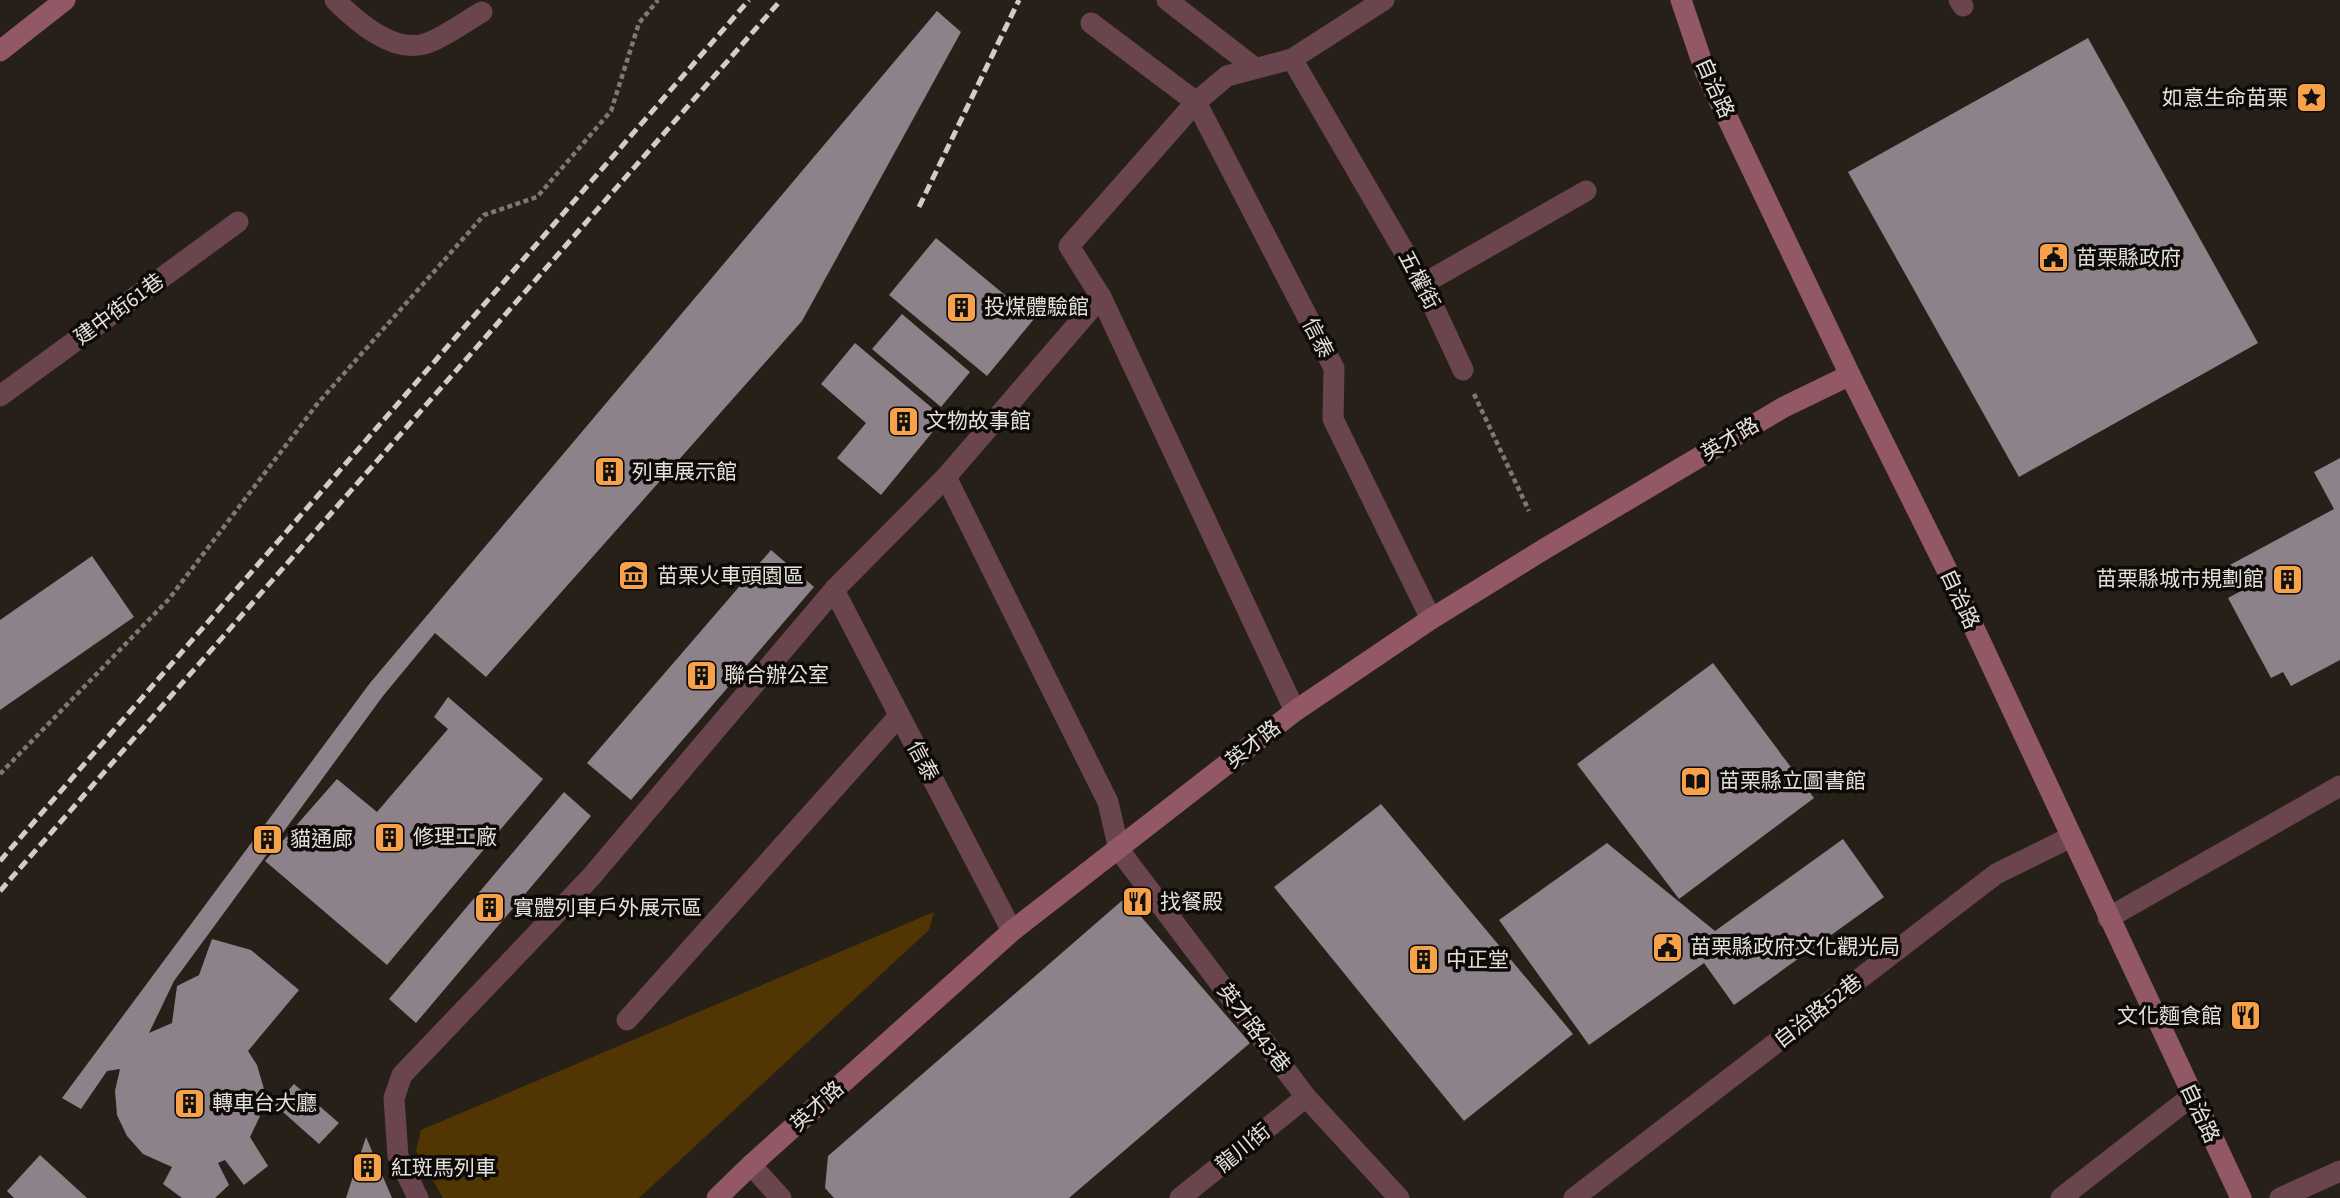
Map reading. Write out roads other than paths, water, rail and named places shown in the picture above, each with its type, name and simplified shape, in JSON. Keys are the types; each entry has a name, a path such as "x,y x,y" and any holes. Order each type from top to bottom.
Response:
{"street":[{"path":"0,51 65,0"},
{"path":"335,0 363,24 404,47 425,44 482,12"},
{"path":"1167,0 1255,68"},
{"path":"1295,711 1101,297 1069,246 1196,102 1227,76 1292,59 1384,0"},
{"name":"自治路","path":"1681,0 1705,71 1850,375 1945,566 2241,1198"},
{"path":"1091,23 1196,102"},
{"name":"五權街","path":"1292,59 1423,284 1463,370"},
{"name":"信泰","path":"1196,102 1334,368 1334,418 1431,619"},
{"path":"1423,284 1586,191"},
{"name":"建中街61巷","path":"0,396 238,222"},
{"path":"418,1198 398,1156 394,1098 402,1075 591,877 834,590 946,477 1101,297"},
{"name":"英才路","path":"717,1198 1012,931 1295,711 1431,619 1546,548 1784,407 1850,375"},
{"path":"946,477 1108,802 1119,850"},
{"name":"信泰","path":"834,590 1012,931"},
{"path":"627,1020 899,716"},
{"path":"2108,918 2340,786"},
{"name":"自治路52巷","path":"1574,1198 1996,874 2071,837"},
{"name":"英才路43巷","path":"1119,850 1306,1097 1399,1198"},
{"name":"龍川街","path":"1180,1198 1306,1097"},
{"path":"2061,1198 2192,1097"},
{"path":"751,1165 781,1198"},
{"path":"2280,1198 2340,1171"}],"railway":[{"path":"0,861 749,0"},
{"path":"0,891 781,0"},
{"path":"919,207 1019,0"}],"place":[{"name":"如意生命苗栗","path":"2311,98"},
{"name":"苗栗縣政府","path":"2053,258"},
{"name":"投煤體驗館","path":"961,307"},
{"name":"文物故事館","path":"903,421"},
{"name":"列車展示館","path":"609,472"},
{"name":"苗栗火車頭園區","path":"634,576"},
{"name":"苗栗縣城市規劃館","path":"2287,579"},
{"name":"聯合辦公室","path":"701,675"},
{"name":"苗栗縣立圖書館","path":"1696,781"},
{"name":"修理工廠","path":"390,837"},
{"name":"貓通廊","path":"267,839"},
{"name":"找餐殿","path":"1137,902"},
{"name":"實體列車戶外展示區","path":"490,908"},
{"name":"苗栗縣政府文化觀光局","path":"1667,947"},
{"name":"中正堂","path":"1423,960"},
{"name":"文化麵食館","path":"2245,1016"},
{"name":"轉車台大廳","path":"189,1103"},
{"name":"紅斑馬列車","path":"368,1168"}]}
